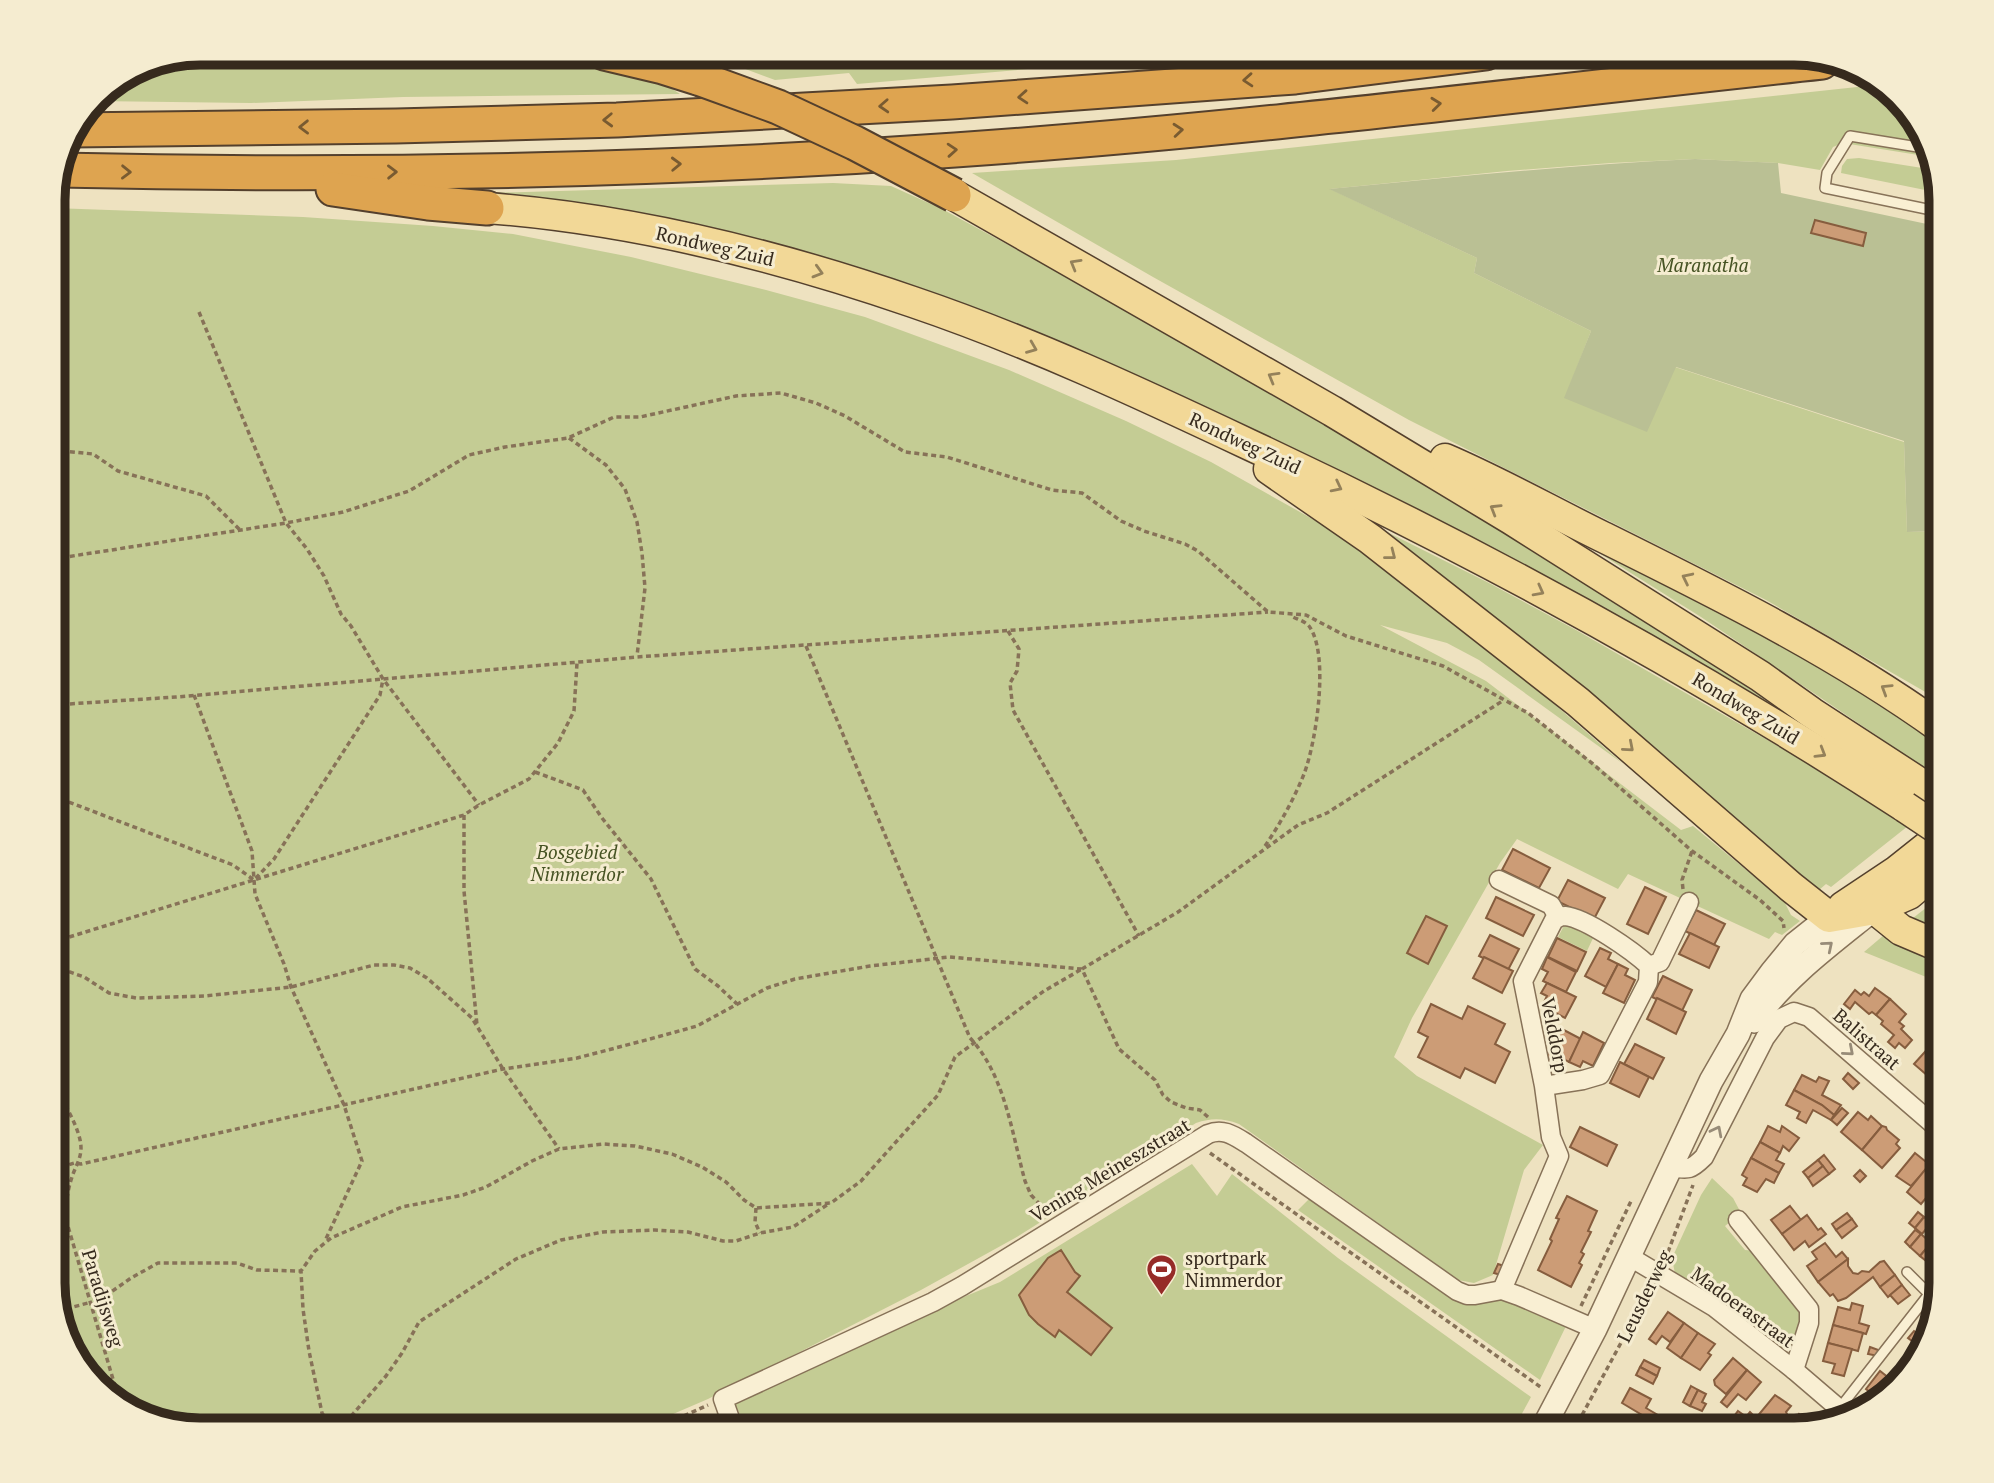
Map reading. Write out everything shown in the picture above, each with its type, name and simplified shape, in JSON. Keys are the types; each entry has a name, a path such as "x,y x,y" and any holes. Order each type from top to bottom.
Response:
{"highway":[{"path":"655,65 778,107 856,143 954,195"},
{"path":"679,65 701,79"},
{"path":"85,130 603,120 952,102 1295,77 1387,65"},
{"path":"68,170 226,174 512,170 958,150 1283,121 1794,65"},
{"path":"226,174 428,203 487,208"}],"main road":[{"name":"Rondweg Zuid","path":"954,195 1332,411 1511,519 1675,621 1929,788"},
{"name":"Rondweg Zuid","path":"487,208 584,220 680,237 798,266 917,303 1040,351 1300,468 1443,540 1636,643 1821,753 1929,825"},
{"path":"1332,411 1464,467 1710,590 1835,657 1929,719"},
{"path":"1209,426 1370,539 1474,619 1578,702 1829,917 1875,909 1901,930 1929,942"},
{"name":"Leusderweg","path":"1829,917 1898,871 1929,844"},
{"name":"Leusderweg","path":"1875,909 1898,871"},
{"name":"Leusderweg","path":"1875,909 1909,894 1929,877"}],"street":[{"path":"1499,880 1550,905 1558,917 1565,916 1580,921 1617,942 1649,965"},
{"name":"Velddorp","path":"1544,1086 1600,1075 1648,982 1649,965 1660,962 1689,902"},
{"name":"Leusderweg","path":"1758,1004 1875,909"},
{"name":"Velddorp","path":"1502,1290 1559,1156 1551,1137 1544,1086 1523,981 1558,917"},
{"name":"Leusderweg","path":"1547,1418 1585,1324 1630,1257 1711,1081 1738,1034 1748,1029 1758,1004 1795,944 1829,917"},
{"name":"Balistraat","path":"1704,1157 1765,1038 1779,1019 1794,1012 1809,1017 1929,1121"},
{"name":"Vening Meineszstraat","path":"723,1399 933,1302 1217,1131 1233,1135 1246,1143 1457,1291 1475,1295 1502,1290 1585,1324"},
{"path":"1671,1167 1684,1170 1693,1168 1704,1157"},
{"name":"Madoerastraat","path":"1738,1220 1809,1309 1809,1323 1794,1370"},
{"name":"Madoerastraat","path":"1630,1257 1714,1307 1841,1409"},
{"path":"723,1399 729,1418"}],"lane":[{"path":"1919,147 1850,136 1827,173 1825,188 1929,210"},
{"path":"1850,1406 1928,1294 1907,1272"}],"path":[{"path":"199,312 286,523 324,576 341,614 383,679 479,805"},
{"path":"65,557 343,512 409,491 469,455 569,438 614,417 640,417 736,397 780,393 816,403 845,416 905,452 947,457 1052,490 1082,493 1121,521 1198,551 1268,612"},
{"path":"569,438 606,465 625,489 637,522 645,588 637,657"},
{"path":"65,451 93,454 118,471 206,496 240,530"},
{"path":"65,704 637,657 1268,612 1306,615 1346,636 1443,666 1528,713 1593,764 1692,850 1760,900 1783,922 1784,936"},
{"path":"1263,849 1278,826 1304,773 1320,701 1316,641 1308,624 1286,613"},
{"path":"1008,631 1019,649 1017,671 1010,683 1013,710 1139,936"},
{"path":"806,646 970,1038 979,1048 1000,1088 1031,1195 1059,1225"},
{"path":"65,938 464,815 529,779 558,743 574,711 576,663"},
{"path":"254,880 274,859 380,695 383,679"},
{"path":"194,695 252,851 255,894 291,987 344,1105 362,1161 324,1243"},
{"path":"350,1418 386,1377 419,1322 516,1259 561,1240 603,1233 655,1230 688,1232 723,1241 736,1241 793,1227 861,1181 937,1095 955,1056 1044,991 1178,912 1298,825 1327,813 1504,700"},
{"path":"535,772 583,790 651,880 695,969 737,1004"},
{"path":"65,801 233,865 254,880"},
{"path":"464,815 464,891 477,1027"},
{"path":"1689,902 1682,888 1682,880 1692,850"},
{"path":"65,1167 503,1069 577,1058 697,1026 767,988 795,979 870,966 949,957 1082,969"},
{"path":"65,971 109,993 136,998 204,996 291,987 374,965 410,968 427,978 472,1018 503,1069 559,1149"},
{"path":"1082,969 1119,1049 1155,1080 1163,1095 1186,1108 1200,1110 1207,1115 1217,1131"},
{"name":"Paradijsweg","path":"65,1107 80,1138 81,1152 69,1187 66,1215 72,1245 116,1388"},
{"path":"1195,1143 1542,1388"},
{"path":"325,1418 312,1363 303,1308 301,1271 315,1251 331,1238 402,1207 463,1195 486,1187 559,1149 603,1144 635,1146 672,1154 702,1167 726,1182 756,1208 831,1203"},
{"name":"Leusderweg","path":"1581,1418 1658,1275 1704,1157"},
{"path":"756,1208 755,1222 760,1233"},
{"path":"67,1309 94,1304 131,1278 158,1264 237,1263 257,1270 301,1271"},
{"path":"680,1418 723,1399"}],"green space":[{"path":"200,65 602,65 634,72 658,81 680,94 403,97 251,103 107,101 148,75 174,67"},
{"path":"735,65 1074,65 857,84 849,73 775,80"},
{"path":"1866,86 1896,111 1922,156 1843,143 1833,147 1820,170 1778,163 1695,159 1507,171 1330,189 1477,258 1474,273 1591,331 1565,398 1675,367 1904,442 1907,532 1929,531 1929,694 1766,600 1409,420 972,173 1176,160"},
{"path":"1859,158 1926,169 1928,191 1841,173 1847,159"},
{"name":"Maranatha","path":"1695,159 1778,163 1781,193 1929,224 1929,531 1907,532 1904,441 1676,367 1647,432 1564,398 1591,331 1474,273 1477,258 1329,189 1557,168"},
{"path":"833,183 891,186 942,209 1144,320 1415,477 1693,650 1791,717 1573,591 1265,437 617,211 523,195 487,193"},
{"name":"Bosgebied Nimmerdor","path":"65,208 303,217 513,234 631,257 865,317 1009,370 1211,462 1364,548 1461,623 1622,763 1479,660 1447,643 1380,625 1486,681 1681,830 1693,826 1784,901 1791,915 1800,921 1782,935 1775,932 1769,939 1628,874 1618,889 1517,839 1500,863 1412,1018 1394,1057 1417,1076 1543,1145 1524,1170 1493,1275 1474,1283 1458,1280 1239,1124 1212,1120 1196,1123 1072,1203 1062,1196 1039,1209 1047,1218 1015,1238 921,1290 708,1399 664,1418 191,1418 157,1411 132,1400 104,1379 83,1351 69,1318 65,1292"},
{"path":"1367,522 1576,630 1879,804 1908,826 1831,887 1826,884 1819,890 1677,778"},
{"path":"1564,531 1703,594 1929,731 1929,771 1701,617"},
{"path":"1929,905 1929,933 1908,922"},
{"path":"1566,922 1594,936 1587,951 1558,937"},
{"path":"1884,935 1929,952 1929,978 1864,952"},
{"name":"sportpark Nimmerdor","path":"1192,1164 1217,1196 1232,1174 1338,1258 1531,1397 1520,1418 741,1418 735,1404 932,1310 1000,1282"},
{"path":"1712,1178 1733,1198 1741,1213 1725,1226 1745,1250 1756,1251 1803,1315 1792,1349 1783,1350 1736,1309 1675,1274 1672,1258 1701,1195"},
{"path":"1311,1197 1451,1295 1505,1297 1567,1324 1540,1380 1298,1210"},
{"path":"718,1413 720,1418 706,1418"}],"building":[{"path":"1815,220 1866,233 1863,246 1811,233"},
{"path":"1513,849 1550,868 1539,888 1502,870"},
{"path":"1568,880 1605,898 1594,919 1557,901"},
{"path":"1645,887 1666,897 1648,934 1627,924"},
{"path":"1496,897 1534,915 1523,936 1486,918"},
{"path":"1696,910 1725,924 1714,945 1685,931"},
{"path":"1426,916 1447,926 1428,964 1407,953"},
{"path":"1690,933 1719,947 1709,968 1679,954"},
{"path":"1490,935 1519,949 1508,970 1479,956"},
{"path":"1557,938 1586,952 1577,971 1548,957"},
{"path":"1600,948 1611,953 1608,959 1618,964 1606,987 1585,976"},
{"path":"1484,957 1513,971 1502,993 1473,978"},
{"path":"1547,957 1576,972 1566,992 1543,981 1548,972 1542,969"},
{"path":"1618,964 1628,969 1625,975 1635,980 1624,1003 1603,993"},
{"path":"1663,976 1692,990 1682,1011 1652,997"},
{"path":"1547,983 1576,997 1565,1018 1542,1006 1547,996 1541,993"},
{"path":"1875,988 1890,999 1876,1015 1872,1012 1869,1014 1855,1002 1850,1009 1844,1004 1855,990 1861,995 1864,992 1869,996"},
{"path":"1657,998 1686,1012 1676,1034 1647,1019"},
{"path":"1890,999 1906,1014 1899,1022 1904,1026 1901,1029 1912,1040 1905,1048 1899,1043 1895,1048 1888,1042 1894,1035 1881,1024 1883,1021 1876,1015"},
{"path":"1431,1004 1462,1019 1468,1006 1505,1024 1495,1044 1510,1052 1495,1083 1465,1068 1460,1078 1418,1057 1428,1037 1418,1032"},
{"path":"1560,1028 1581,1039 1569,1062 1560,1057 1557,1063 1546,1057"},
{"path":"1583,1032 1604,1043 1593,1066 1583,1061 1580,1067 1569,1062"},
{"path":"1635,1044 1664,1058 1653,1079 1624,1064"},
{"path":"1929,1047 1928,1076 1914,1064"},
{"path":"1620,1062 1649,1077 1639,1097 1610,1083"},
{"path":"1848,1073 1859,1083 1853,1089 1843,1079"},
{"path":"1802,1075 1816,1082 1819,1077 1829,1081 1822,1095 1841,1105 1834,1115 1822,1105 1794,1090"},
{"path":"1794,1090 1822,1105 1834,1115 1831,1120 1813,1110 1806,1123 1797,1118 1800,1112 1786,1105"},
{"path":"1842,1108 1848,1113 1837,1125 1831,1120"},
{"path":"1858,1112 1868,1120 1871,1116 1882,1126 1862,1150 1841,1132"},
{"path":"1768,1126 1780,1132 1782,1126 1799,1138 1789,1151 1783,1146 1780,1153 1760,1142"},
{"path":"1882,1126 1899,1140 1896,1144 1900,1148 1882,1168 1862,1150"},
{"path":"1580,1127 1617,1145 1607,1166 1570,1147"},
{"path":"1760,1142 1780,1153 1776,1160 1784,1164 1779,1173 1751,1158"},
{"path":"1915,1153 1929,1164 1911,1186 1896,1176"},
{"path":"1824,1155 1835,1169 1829,1174 1818,1160"},
{"path":"1751,1158 1779,1173 1774,1183 1766,1179 1757,1192 1743,1185 1747,1178 1742,1175"},
{"path":"1818,1160 1823,1166 1808,1178 1803,1172"},
{"path":"1823,1166 1829,1174 1813,1186 1808,1178"},
{"path":"1928,1166 1929,1194 1921,1204 1907,1192"},
{"path":"1860,1170 1866,1176 1860,1182 1854,1176"},
{"path":"1567,1196 1597,1211 1581,1252 1584,1254 1579,1263 1582,1265 1571,1287 1538,1270 1552,1241 1550,1239 1559,1219 1556,1218"},
{"path":"1790,1206 1801,1220 1782,1234 1771,1220"},
{"path":"1918,1212 1924,1217 1915,1228 1909,1223"},
{"path":"1847,1213 1852,1219 1836,1230 1832,1224"},
{"path":"1807,1215 1818,1230 1821,1228 1826,1234 1809,1247 1805,1241 1794,1250 1782,1234"},
{"path":"1924,1217 1929,1221 1922,1234 1915,1228"},
{"path":"1852,1219 1857,1226 1842,1238 1836,1230"},
{"path":"1915,1230 1921,1234 1910,1247 1905,1242"},
{"path":"1921,1234 1929,1241 1929,1245 1920,1256 1910,1247"},
{"path":"1825,1243 1836,1257 1842,1252 1848,1259 1818,1282 1807,1266 1817,1259 1812,1252"},
{"path":"1929,1245 1929,1263 1920,1256"},
{"path":"1061,1250 1080,1276 1067,1292 1112,1328 1091,1355 1059,1330 1055,1337 1038,1324 1029,1315 1019,1295 1048,1258"},
{"path":"1848,1259 1848,1266 1853,1273 1869,1272 1884,1261 1895,1275 1880,1287 1873,1277 1838,1301 1818,1282"},
{"path":"1498,1264 1504,1266 1501,1275 1494,1273"},
{"path":"1895,1275 1902,1285 1888,1297 1880,1287"},
{"path":"1902,1285 1910,1295 1898,1304 1890,1295"},
{"path":"1852,1303 1863,1306 1859,1323 1869,1326 1866,1334 1833,1325 1838,1307 1850,1310"},
{"path":"1668,1312 1684,1323 1670,1342 1662,1336 1656,1344 1649,1339"},
{"path":"1684,1323 1698,1333 1681,1358 1667,1348"},
{"path":"1833,1325 1863,1333 1858,1351 1828,1343"},
{"path":"1914,1331 1918,1334 1915,1343 1908,1338"},
{"path":"1698,1333 1715,1344 1700,1370 1681,1358"},
{"path":"1828,1343 1852,1349 1844,1376 1832,1373 1835,1364 1823,1361"},
{"path":"1870,1347 1881,1351 1878,1356 1868,1354"},
{"path":"1733,1358 1747,1370 1726,1394 1715,1385 1714,1380"},
{"path":"1644,1360 1660,1368 1657,1376 1640,1367"},
{"path":"1640,1367 1657,1376 1653,1384 1636,1375"},
{"path":"1898,1369 1890,1379 1871,1393 1866,1389 1880,1371 1889,1378"},
{"path":"1747,1370 1761,1382 1746,1400 1738,1394 1727,1407 1721,1402"},
{"path":"1691,1386 1698,1390 1690,1406 1683,1402"},
{"path":"1630,1388 1651,1399 1646,1408 1658,1415 1656,1418 1647,1418 1622,1403"},
{"path":"1698,1390 1706,1394 1702,1402 1706,1404 1702,1411 1690,1406"},
{"path":"1775,1395 1791,1406 1784,1418 1756,1418"},
{"path":"1738,1411 1745,1416 1743,1418 1733,1418"},
{"path":"1750,1412 1756,1418 1745,1418"}],"place":[{"name":"sportpark Nimmerdor","path":"1162,1296"}]}
